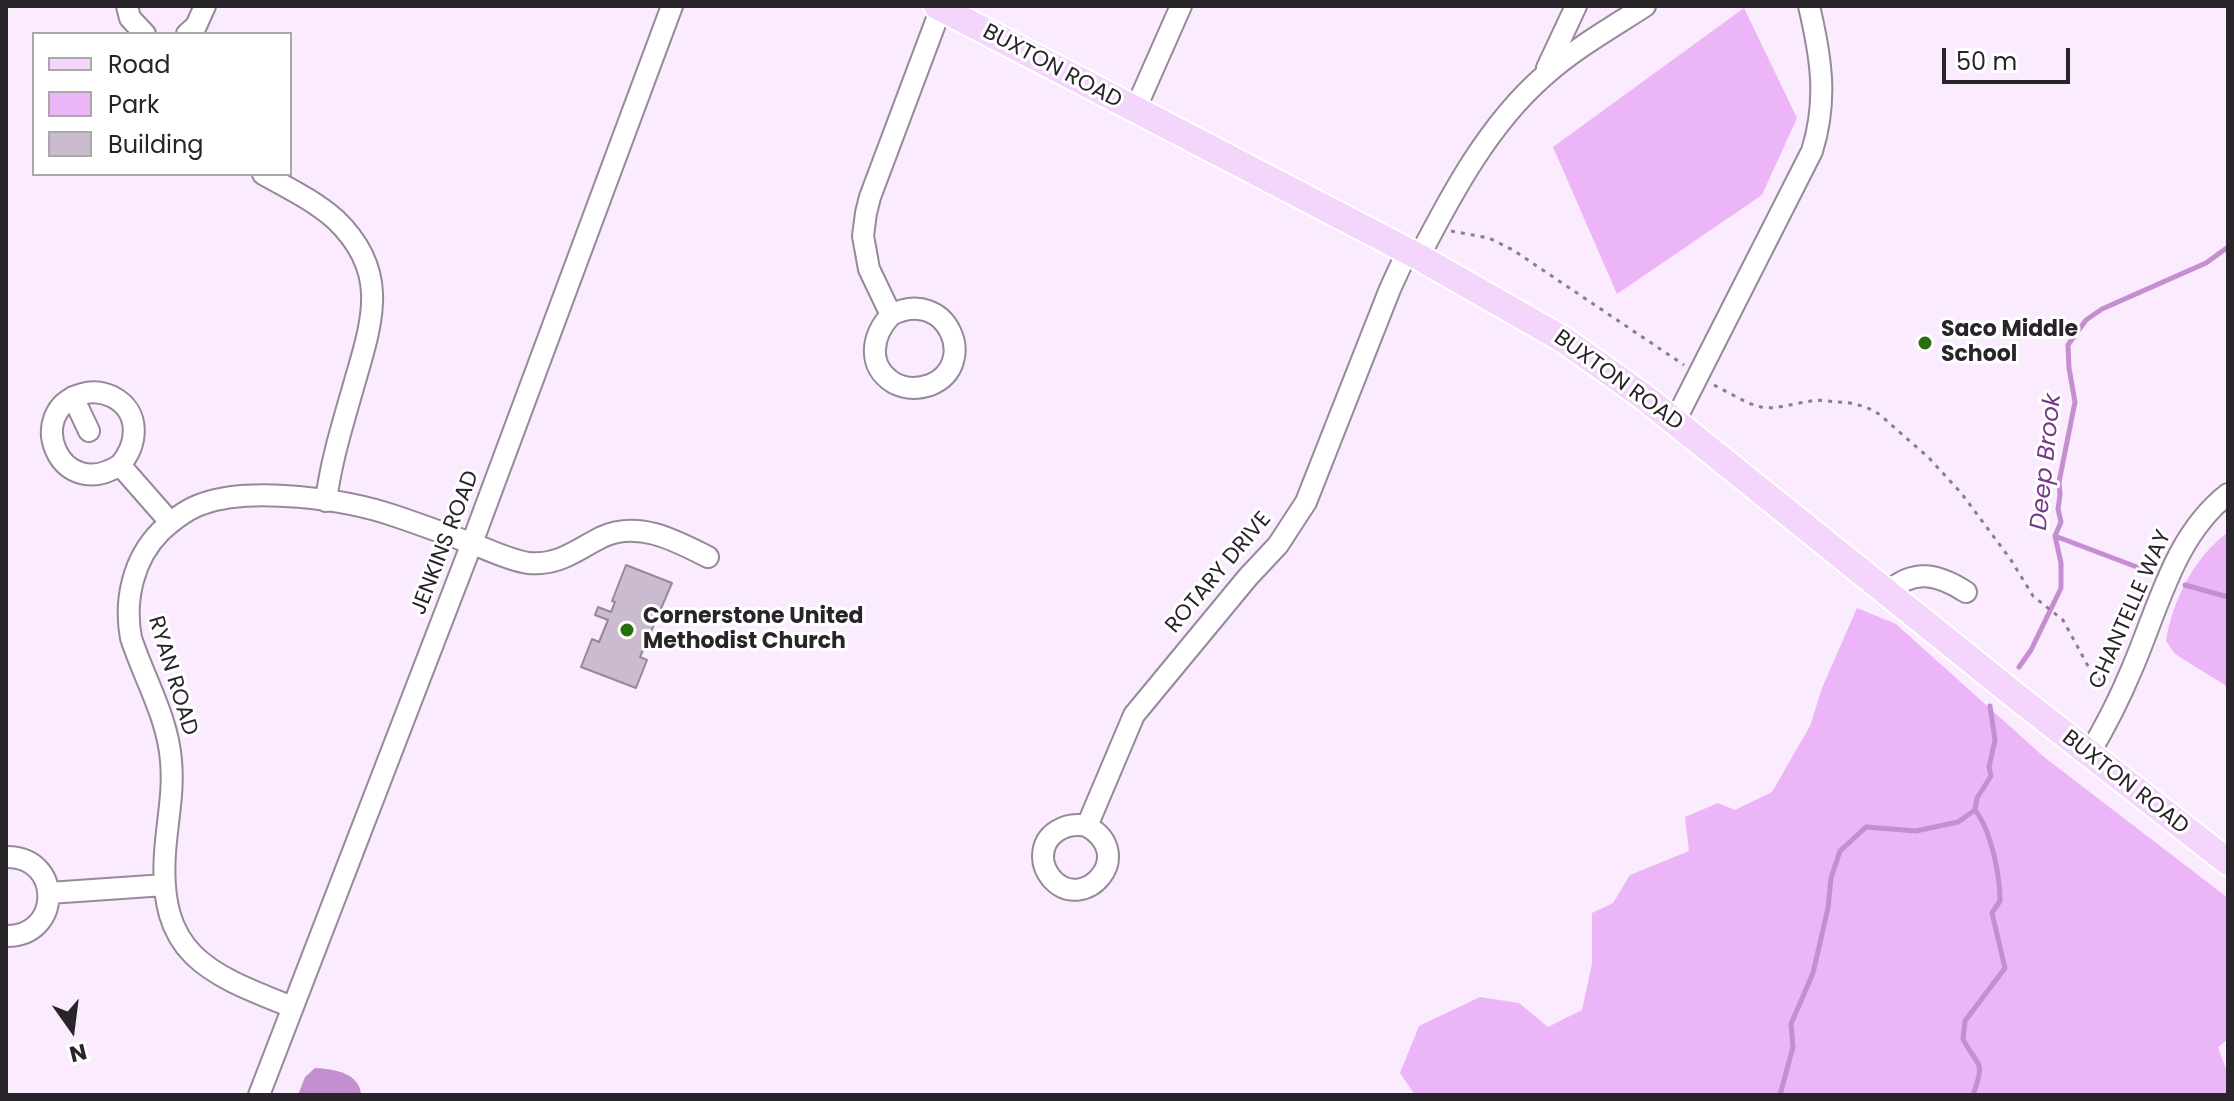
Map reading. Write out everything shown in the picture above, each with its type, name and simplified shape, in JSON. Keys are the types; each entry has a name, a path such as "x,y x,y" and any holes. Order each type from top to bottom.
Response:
{"main road":[{"name":"BUXTON ROAD","path":"939,7 1413,254 1564,340 1675,421 2228,862"}],"street":[{"path":"127,6 130,18 143,32"},
{"path":"189,32 196,26 205,6"},
{"name":"JENKINS ROAD","path":"259,1095 472,543 672,6"},
{"path":"1135,110 1181,6"},
{"path":"1542,77 1563,39 1576,6"},
{"path":"1542,77 1571,54 1645,6"},
{"path":"1675,421 1812,151 1820,127 1821,79 1809,6"},
{"path":"891,315 869,269 863,236 866,213 939,7"},
{"name":"ROTARY DRIVE","path":"1087,826 1125,735 1144,702 1278,545 1306,502 1390,289 1436,224 1474,161 1524,94 1542,77"},
{"path":"266,176 337,221 360,252 372,286 371,326 339,438 326,501"},
{"path":"915,307 939,316 948,326 954,337 955,351 952,363 935,383 922,388 895,384 877,364 875,337 891,315 915,307"},
{"path":"100,393 113,397 131,416 135,429 134,442 129,455 120,465 110,472 85,475 63,463 56,452 52,428 56,416 73,397 100,393"},
{"path":"73,397 89,431"},
{"path":"120,465 170,522"},
{"name":"CHANTELLE WAY","path":"2089,754 2119,698 2168,578 2189,536 2204,516 2228,494"},
{"name":"RYAN ROAD","path":"292,1007 239,987 206,966 184,943 174,926 165,885 172,783 170,746 131,638 128,601 138,564 156,536 170,522 200,504 248,496 326,501 375,509 522,562 542,564 572,555 611,534 632,531 663,536 708,557"},
{"path":"1888,592 1905,578 1920,576 1946,581 1966,592"},
{"path":"6,857 28,861 38,869 46,880 49,893 43,918 34,928 23,934 6,936"},
{"path":"49,893 165,885"}],"path":[{"path":"1436,224 1455,233 1489,238 1513,250 1684,365"},
{"path":"1710,382 1761,407 1774,408 1816,400 1850,403 1879,414 1929,458 1962,494 2041,605 2063,620 2088,666 2119,698"}],"green space":[{"path":"1744,8 1797,118 1762,195 1617,294 1553,147"},
{"path":"2228,532 2228,687 2175,654 2166,641 2174,610 2187,580 2205,554"},
{"path":"1857,608 1896,624 2044,757 2228,898 2228,1039 2218,1047 2228,1069 2228,1095 1415,1095 1400,1073 1419,1026 1480,997 1519,1003 1548,1027 1582,1010 1592,964 1592,913 1613,903 1630,875 1689,851 1685,817 1718,803 1735,810 1772,792 1810,726 1822,688"}],"shaded area":[{"path":"315,1068 338,1071 351,1077 360,1088 361,1095 298,1095 305,1077"}],"building":[{"name":"Cornerstone United Methodist Church","path":"626,565 672,583 640,657 647,660 636,688 581,667 592,639 599,642 608,620 595,615 598,607 611,612"}],"waterway":[{"name":"Deep Brook","path":"2019,667 2031,650 2061,588 2061,563 2055,536 2061,522 2059,482 2075,402 2068,345 2086,320 2102,309 2206,263 2228,247"},
{"path":"2055,536 2150,572"},
{"path":"2185,585 2228,597"},
{"name":"Deep Brook","path":"1973,1095 1980,1069 1963,1039 1965,1021 2005,968 1992,913 2000,901 1996,866 1986,829 1975,810 1977,798 1991,776 1989,767 1995,740 1990,706"},
{"path":"1780,1095 1793,1047 1791,1024 1813,973 1828,908 1831,878 1840,851 1866,827 1916,831 1958,822 1975,810"}],"place":[{"name":"Saco Middle School","path":"1925,343"},
{"name":"Cornerstone United Methodist Church","path":"627,630"}]}
